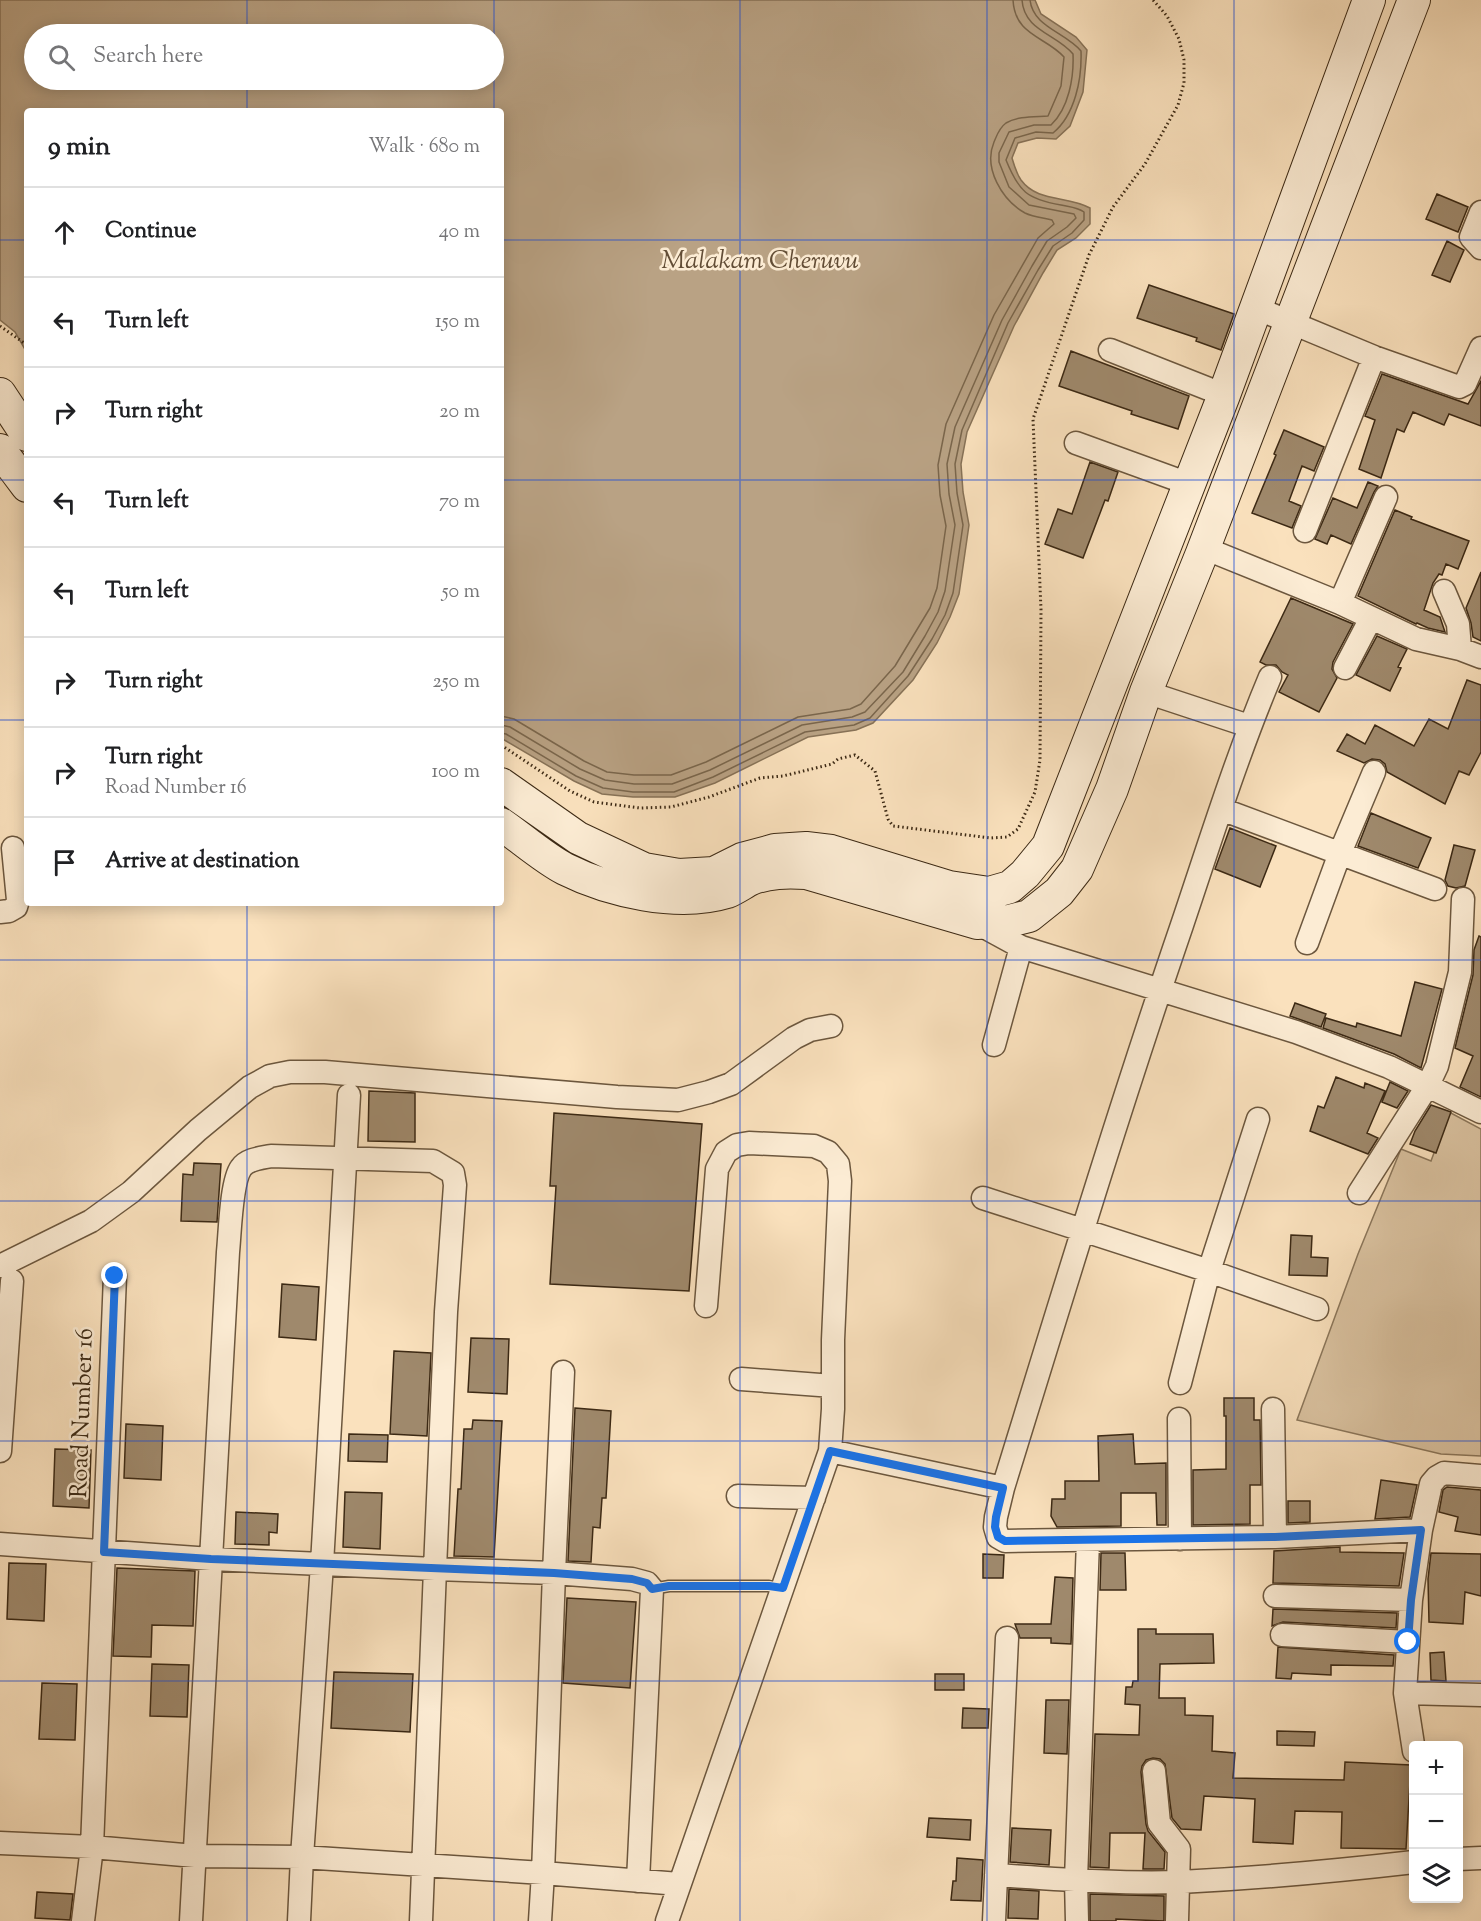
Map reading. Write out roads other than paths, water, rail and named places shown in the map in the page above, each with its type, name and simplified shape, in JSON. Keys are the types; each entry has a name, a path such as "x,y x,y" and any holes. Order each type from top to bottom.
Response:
{"street":[{"path":"504,786 578,837 702,896 727,892 753,878 781,872 831,851 949,886 989,894 1010,886 1025,874 1048,846 1224,396 1369,0"},
{"path":"977,923 1009,921 1029,916 1059,892 1077,869 1112,789 1146,692 1204,548 1414,0"},
{"path":"1481,212 1471,237 1481,248"},
{"path":"1256,308 1374,357 1459,387 1465,384 1481,348"},
{"path":"1110,350 1224,396"},
{"path":"1305,531 1374,357"},
{"path":"0,394 24,430"},
{"path":"1077,443 1189,484"},
{"path":"0,450 24,482"},
{"path":"1340,603 1386,497"},
{"path":"1204,548 1340,603 1416,639 1460,649 1481,657"},
{"path":"1444,591 1458,624 1460,649"},
{"path":"1345,668 1371,618"},
{"path":"1270,677 1249,726 1082,1230 1003,1488 995,1527 998,1537 1005,1541 1275,1537 1421,1530"},
{"path":"1146,692 1249,726"},
{"path":"1307,942 1340,853 1374,772"},
{"path":"1221,809 1435,889"},
{"path":"504,826 563,869 613,888 659,898 678,886"},
{"path":"0,912 16,907 18,900 13,848"},
{"path":"806,860 977,923 1021,947 1296,1032 1389,1067 1481,1112"},
{"path":"1359,1193 1428,1085 1437,1066 1460,972 1463,900"},
{"path":"994,1045 1021,947"},
{"path":"0,1451 6,1273 91,1221 131,1192 198,1130 250,1087 270,1076 290,1072 325,1072 617,1097 678,1100 731,1084 794,1038 810,1030 831,1026"},
{"path":"299,1921 349,1095"},
{"path":"1180,1383 1209,1271 1258,1119"},
{"path":"667,1921 830,1451 840,1180 838,1164 828,1152 814,1146 749,1143 737,1145 726,1152 717,1169 706,1306"},
{"path":"191,1921 228,1252 235,1186 241,1167 254,1159 271,1156 434,1161 453,1173 455,1185 446,1312 421,1921"},
{"path":"983,1198 1209,1271 1317,1309"},
{"name":"Road Number 16","path":"84,1921 92,1847 115,1276"},
{"path":"540,1921 563,1372"},
{"path":"741,1379 833,1386"},
{"path":"1273,1409 1275,1537"},
{"path":"1179,1419 1180,1539"},
{"path":"830,1451 1003,1488"},
{"path":"1412,1741 1405,1693 1411,1600 1421,1530 1431,1484 1444,1473 1481,1476"},
{"path":"738,1496 814,1498"},
{"path":"1077,1921 1076,1880 1088,1540"},
{"path":"0,1544 211,1559 554,1573 632,1579 647,1583 652,1589 638,1881"},
{"path":"1275,1596 1411,1600"},
{"path":"1282,1635 1408,1642"},
{"path":"994,1921 1007,1638"},
{"path":"1405,1693 1481,1695"},
{"path":"1154,1771 1158,1823 1179,1849 1177,1921"},
{"path":"0,1843 92,1847 195,1856 302,1857 679,1884"},
{"path":"1463,1859 1481,1858"},
{"path":"996,1875 1076,1880 1179,1882 1330,1871 1409,1862"}],"lane":[{"path":"652,1589 669,1586 783,1588"}],"water":[{"name":"Malakam Cheruvu","path":"0,0 1035,0 1041,14 1076,37 1087,50 1083,92 1070,126 1056,139 1037,138 1018,143 1012,158 1021,180 1028,187 1044,196 1072,201 1090,208 1090,224 1076,238 1057,250 1043,273 1014,326 967,432 961,464 969,525 959,594 937,643 913,680 873,723 856,730 808,737 715,783 675,797 602,794 574,781 504,740 504,108 24,108 24,348 15,332 0,320"}]}
